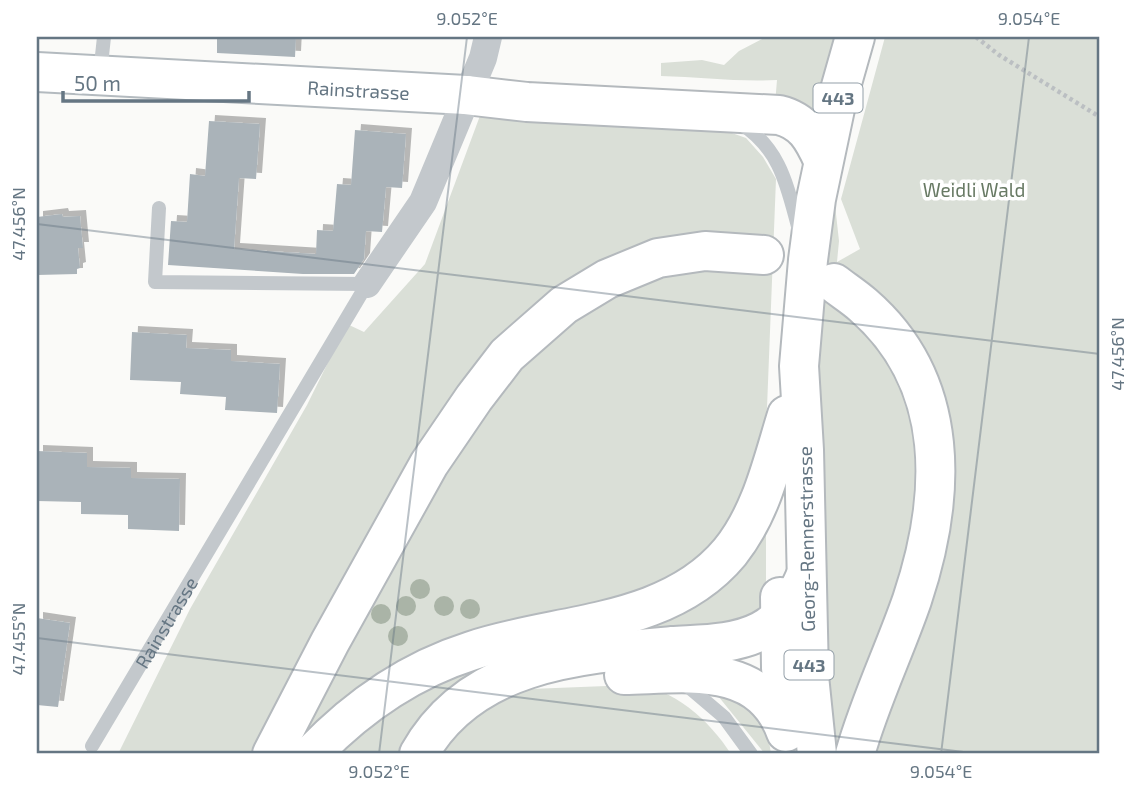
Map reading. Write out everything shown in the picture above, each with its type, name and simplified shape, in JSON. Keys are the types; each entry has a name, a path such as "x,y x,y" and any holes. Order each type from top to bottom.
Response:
{"main road":[{"name":"Georg-Rennerstrasse","path":"800,751 781,668 779,516 786,481 787,415 821,272 823,160 855,37"},
{"name":"Rainstrasse","path":"37,72 466,94"},
{"path":"466,94 527,102 779,115 798,121 811,137 823,160"},
{"path":"272,754 330,642 429,464 507,355 564,305 607,279 658,258 705,251 764,255"},
{"path":"821,272 872,314 887,330 909,362 927,404 936,457 937,477 925,558 855,754"},
{"name":"Georg-Rennerstrasse","path":"799,366 804,450 809,676 800,751"},
{"path":"312,754 360,709 428,667 501,642 640,610 685,590 717,566 741,537 759,504 787,415"},
{"path":"419,754 440,725 474,693 502,677 566,658 732,640 763,630 780,618 796,598 806,575"},
{"path":"537,668 569,676 668,672 718,676 744,682 770,701 800,751"}],"street":[{"path":"466,94 483,58 488,37"},
{"name":"Rainstrasse","path":"368,284 423,202 466,94"}],"lane":[{"path":"100,75 104,37"},
{"path":"716,112 759,136 777,159 821,272"},
{"path":"159,208 155,282 368,284"},
{"name":"Rainstrasse","path":"92,746 368,284"},
{"path":"668,672 691,687 724,717 751,754"}],"path":[{"path":"976,37 999,55 1100,117"}],"green space":[{"path":"766,37 834,37 815,114 775,104 777,80 661,76 661,63 702,60 724,65 739,51"},
{"name":"Weidli Wald","path":"885,37 1100,37 1100,754 873,754 953,474 876,292 837,263 832,292 910,381 927,490 845,754 829,754 817,669 818,348 835,205 839,241 837,262 860,249 841,199"},
{"path":"481,113 712,126 746,138 763,157 776,179 767,408 757,465 721,541 656,588 557,616 293,754 459,428 566,313 763,238 748,234 705,235 504,336 451,396 423,440 254,754 118,754 190,609 307,405 347,324 364,332 425,264"},
{"path":"766,531 766,606 744,628 547,649 400,754 326,754 389,702 523,648"},
{"path":"632,685 662,692 689,708 712,729 731,754 433,754 459,724 498,699 530,689"},
{"path":"714,691 753,714 765,730 771,754 765,754"}],"building":[{"path":"217,37 296,37 295,57 217,53"},
{"path":"209,121 260,124 256,179 239,178 234,249 316,254 317,230 333,231 337,184 351,185 355,130 406,134 402,188 386,187 382,232 366,231 364,259 354,274 303,274 168,265 171,221 187,222 190,174 205,176"},
{"path":"62,214 63,217 80,216 83,248 78,248 80,268 77,269 77,274 37,275 37,217"},
{"path":"132,332 187,335 186,348 231,350 231,361 280,364 277,413 225,410 226,397 180,394 181,382 130,380"},
{"path":"37,451 87,453 87,467 131,468 131,478 180,479 179,531 128,529 128,515 81,514 81,502 37,501"},
{"path":"37,618 70,623 58,707 37,705"}]}
